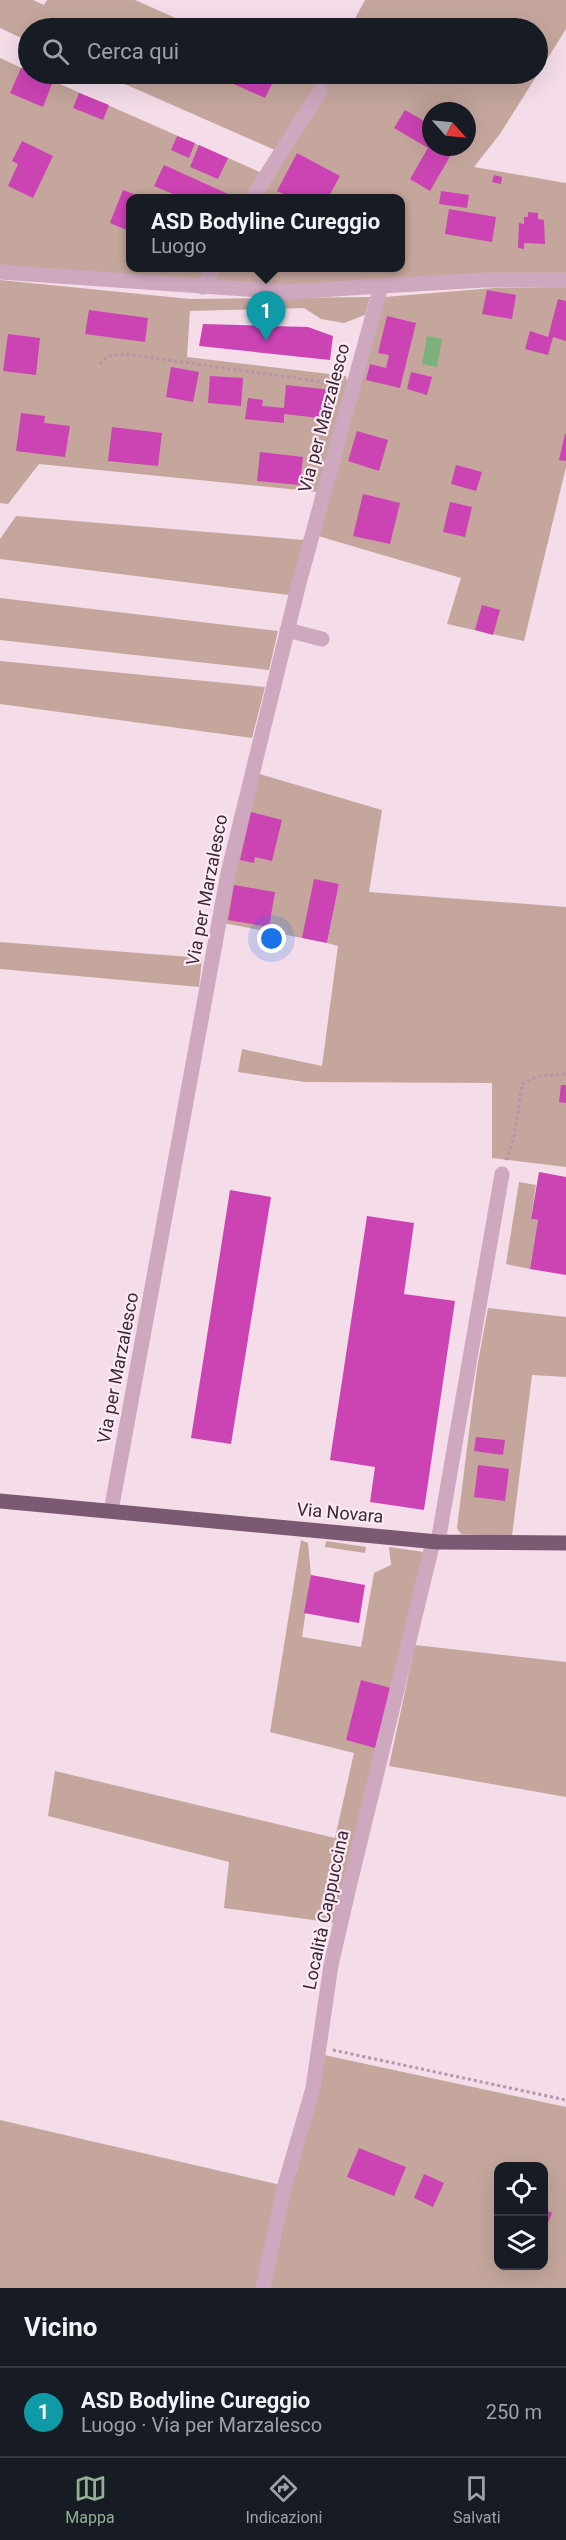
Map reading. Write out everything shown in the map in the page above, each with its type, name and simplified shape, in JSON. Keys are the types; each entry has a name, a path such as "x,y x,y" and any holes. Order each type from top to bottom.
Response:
{"main road":[{"name":"Via Novara","path":"0,1501 436,1542 566,1543"}],"street":[{"path":"255,194 320,92"},
{"path":"0,272 288,292 484,280 566,280"},
{"path":"203,287 210,272"},
{"name":"Via per Marzalesco","path":"111,1512 228,873 287,630 381,286"},
{"path":"287,630 322,639"},
{"name":"Località Cappuccina","path":"262,2288 284,2188 313,2088 331,1965 346,1899 436,1542 502,1174"}],"path":[{"path":"100,364 108,356 125,354 331,381 342,385 351,394"},
{"path":"502,1174 514,1138 522,1084 538,1076 566,1074"},
{"path":"319,2048 566,2100"}],"shaded area":[{"path":"0,0 33,0 44,5 47,0 135,0 176,18 18,18 18,36 0,28"},
{"path":"365,0 566,0 566,29 548,58 548,18 355,18"},
{"path":"0,58 18,66 18,84 60,84 262,173 275,150 125,84 532,84 500,134 474,167 566,183 566,273 284,288 0,267"},
{"path":"0,280 190,299 370,297 365,315 344,323 321,319 304,308 190,311 187,357 346,376 348,387 318,492 39,464 8,504 0,503"},
{"path":"566,287 566,467 524,641 447,624 461,578 318,536 385,297 493,288"},
{"path":"427,336 442,339 437,367 422,364"},
{"path":"16,516 304,540 289,595 0,559 0,539"},
{"path":"0,598 278,631 269,670 0,640"},
{"path":"0,661 265,687 252,738 0,704"},
{"path":"256,773 382,810 369,892 566,907 566,1167 492,1158 492,1083 305,1082 238,1072 242,1049 322,1066 338,946 327,943 339,885 302,938 223,923"},
{"path":"0,942 202,958 199,987 0,969"},
{"path":"519,1182 536,1185 531,1219 538,1220 530,1269 506,1264"},
{"path":"488,1308 566,1317 566,1377 532,1375 512,1536 461,1534 457,1528 477,1368"},
{"path":"301,1540 308,1543 311,1575 302,1637 361,1647 374,1573 391,1565 389,1547 424,1552 335,1923 224,1908 229,1862 48,1816 55,1771 335,1838 354,1753 270,1732"},
{"path":"326,1541 366,1547 365,1553 325,1547"},
{"path":"415,1645 566,1662 566,1797 389,1766"},
{"path":"324,2055 566,2107 566,2288 267,2288 287,2189 297,2170"},
{"path":"0,2120 281,2185 258,2288 0,2288"}],"building":[{"path":"18,75 18,84 52,84 43,107 10,93"},
{"path":"234,84 272,84 265,98"},
{"path":"79,93 109,105 103,120 73,108"},
{"path":"405,110 422,120 422,144 394,128"},
{"path":"177,136 195,143 189,158 171,150"},
{"path":"22,141 53,156 33,198 8,186 18,164 12,161"},
{"path":"199,145 228,158 218,179 190,167"},
{"path":"297,153 340,176 330,194 283,194 277,191"},
{"path":"423,156 450,156 430,191 410,179"},
{"path":"164,165 228,194 173,194 154,186"},
{"path":"494,175 502,177 501,184 492,182"},
{"path":"123,190 134,194 126,194 126,230 110,223"},
{"path":"441,191 469,195 467,208 439,204"},
{"path":"449,209 496,217 492,242 445,234"},
{"path":"528,212 538,213 538,219 544,220 545,244 524,243 524,249 518,248 519,223 524,224 524,217 528,217"},
{"path":"487,290 516,295 512,319 482,314"},
{"path":"558,299 566,301 566,341 553,337 548,355 525,349 530,331 548,337"},
{"path":"89,310 148,318 145,342 85,334"},
{"path":"387,316 416,323 400,388 366,380 370,364 386,368 389,355 378,353"},
{"path":"203,324 308,327 333,336 330,360 199,346"},
{"path":"8,334 40,338 36,375 3,371"},
{"path":"171,367 199,372 193,402 166,397"},
{"path":"411,372 432,377 427,395 407,389"},
{"path":"210,376 243,378 241,406 208,403"},
{"path":"286,385 332,390 328,419 284,414 284,423 245,419 248,398 263,400 262,406 284,408"},
{"path":"21,413 45,416 44,423 70,426 65,457 16,451"},
{"path":"112,427 162,433 158,466 108,461"},
{"path":"357,431 388,440 379,471 348,461"},
{"path":"566,434 566,461 559,460"},
{"path":"260,452 303,457 300,485 257,481"},
{"path":"456,465 482,472 476,491 451,484"},
{"path":"363,494 400,503 390,544 353,536"},
{"path":"450,502 472,507 465,537 443,532"},
{"path":"482,605 500,610 493,635 475,630"},
{"path":"251,812 282,820 272,861 255,857 254,863 240,860"},
{"path":"314,879 339,884 327,943 302,938"},
{"path":"234,885 275,892 269,927 228,920"},
{"path":"561,1085 566,1085 566,1103 559,1102"},
{"path":"539,1172 566,1177 566,1275 530,1269 538,1220 531,1219"},
{"path":"230,1190 271,1197 231,1444 191,1438"},
{"path":"367,1216 414,1223 404,1294 455,1301 424,1510 370,1502 375,1467 330,1460"},
{"path":"476,1437 505,1440 503,1455 474,1451"},
{"path":"478,1465 509,1469 505,1501 474,1497"},
{"path":"311,1575 365,1585 359,1623 304,1613"},
{"path":"361,1680 391,1688 375,1748 346,1740"},
{"path":"359,2148 406,2167 394,2196 347,2177"},
{"path":"424,2174 444,2183 433,2207 414,2198"},
{"path":"548,2211 552,2213 548,2223"}],"place":[{"name":"ASD Bodyline Cureggio","path":"266,341"}]}
